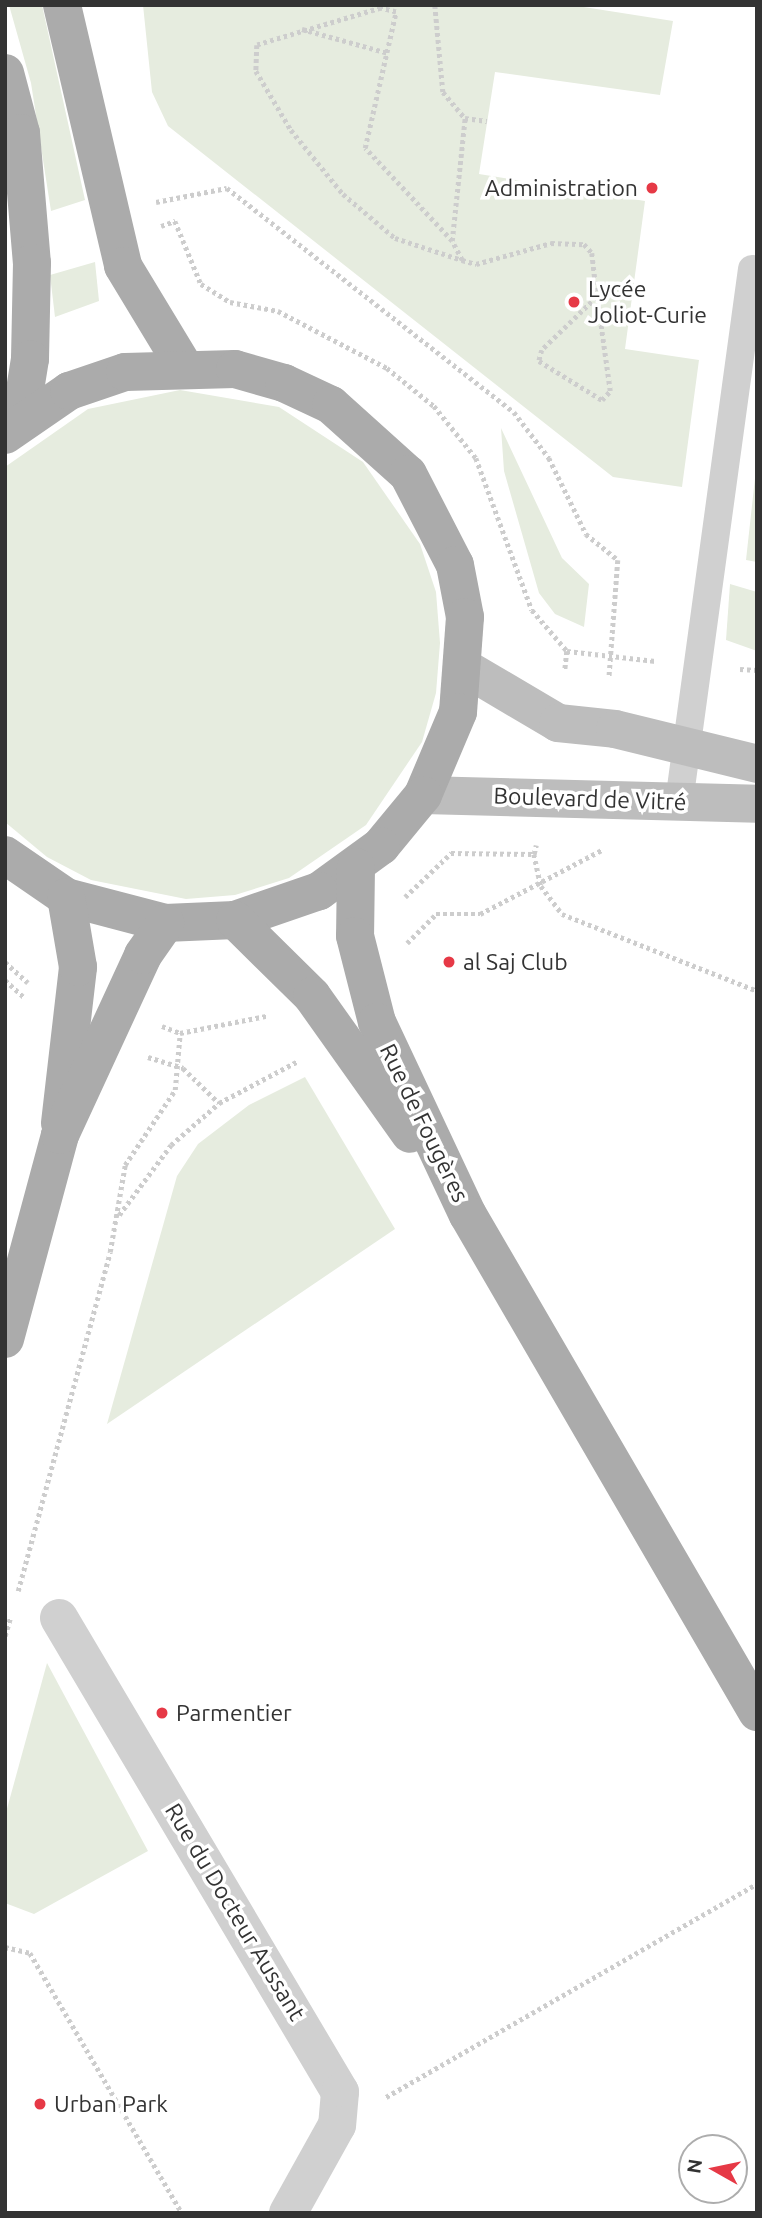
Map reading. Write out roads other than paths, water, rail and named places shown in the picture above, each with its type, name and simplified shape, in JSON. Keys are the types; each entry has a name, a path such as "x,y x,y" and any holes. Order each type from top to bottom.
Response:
{"main road":[{"path":"62,5 111,212 134,289 183,365"},
{"path":"5,73 21,133 32,263 30,359 13,428"},
{"path":"5,855 66,897 165,923 235,920 288,904 356,867 423,795 443,755 465,668 466,617 455,565 415,484 373,436 331,405 284,383 234,369 183,365 125,372 69,391 13,428"},
{"path":"465,668 558,723 757,764"},
{"name":"Boulevard de Vitré","path":"423,795 550,796 757,804"},
{"name":"Rue de Fougères","path":"356,867 355,936 377,1022 468,1214"},
{"path":"60,1135 61,1077 75,1002 78,967 66,897"},
{"name":"Rue de Fougères","path":"235,920 312,996 468,1214"},
{"path":"5,1339 60,1135 118,1011 165,923"},
{"path":"468,1214 757,1712"}],"street":[{"name":"Rue du Docteur Aussant","path":"59,1618 337,2082 341,2102 337,2125 288,2213"}],"lane":[{"path":"679,802 748,356 752,268"}],"place":[{"name":"Administration","path":"652,188"},
{"name":"Lycée Joliot-Curie","path":"574,302"},
{"name":"al Saj Club","path":"449,962"},
{"name":"Parmentier","path":"162,1713"},
{"name":"Urban Park","path":"40,2104"}]}
